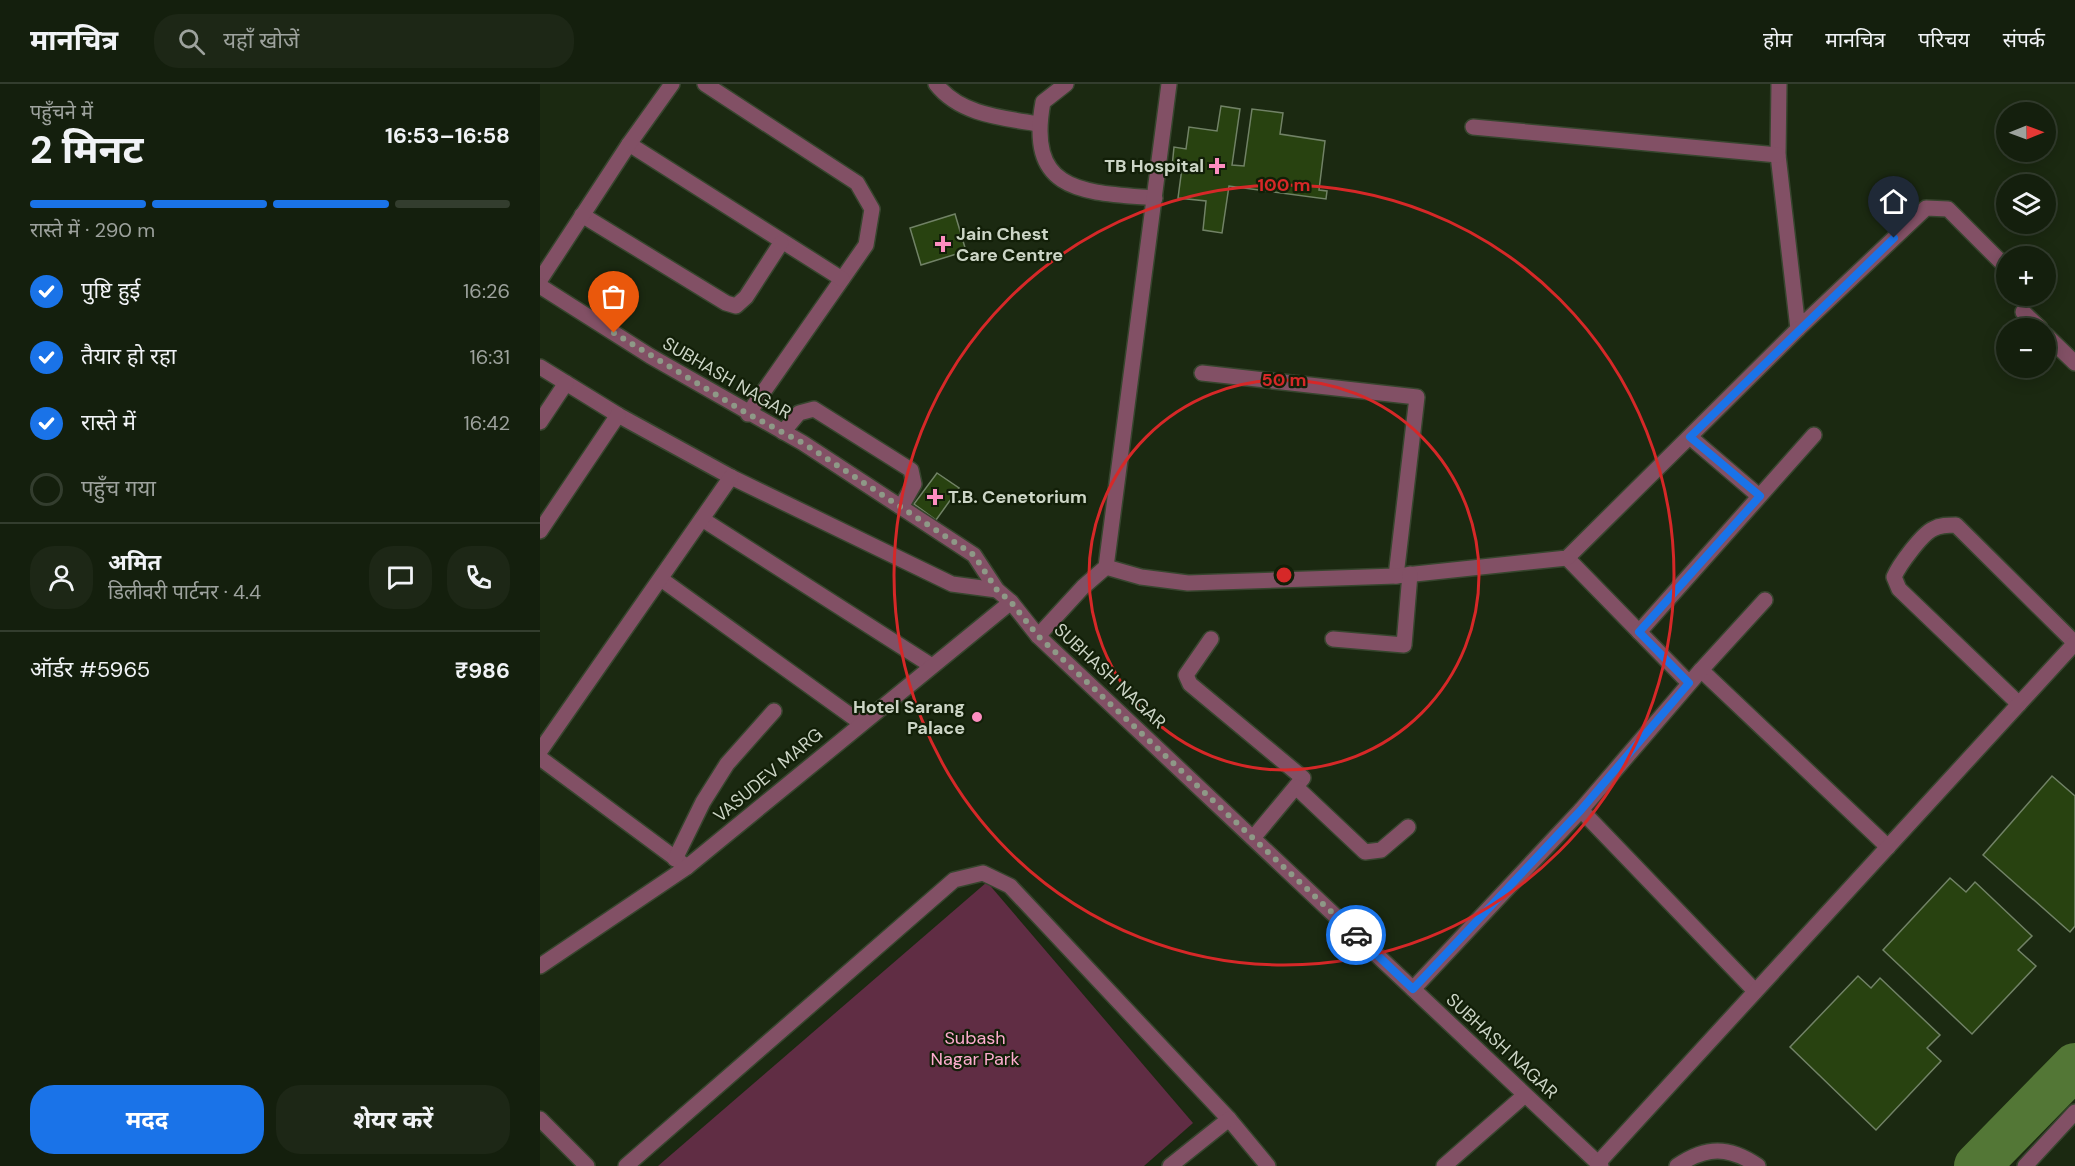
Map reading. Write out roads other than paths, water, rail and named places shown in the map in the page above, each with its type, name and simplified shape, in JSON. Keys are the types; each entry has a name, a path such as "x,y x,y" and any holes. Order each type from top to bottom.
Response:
{"street":[{"path":"540,280 629,144 672,84"},
{"path":"705,84 857,183 872,209 866,245 748,414"},
{"path":"936,84 953,101 983,114 1039,124"},
{"path":"1066,84 1042,102 1039,124 1043,161 1066,183 1099,193 1155,198"},
{"path":"1038,636 1106,567 1169,84"},
{"path":"1779,84 1778,155 1798,329"},
{"path":"1473,128 1778,155"},
{"path":"629,144 781,243 842,279"},
{"path":"1106,567 1141,577 1188,583 1403,575 1567,558 1798,329 1926,208 1948,209 1996,256"},
{"path":"582,215 726,303 736,306 746,297 781,243"},
{"name":"SUBHASH NAGAR","path":"540,286 650,356 783,432 974,555 997,590 1011,602 1038,636 1600,1165"},
{"path":"2023,312 2029,318"},
{"path":"2056,344 2075,363"},
{"path":"540,367 618,415 731,477 952,584 997,590"},
{"path":"1202,373 1417,397 1403,575 1404,645 1333,639"},
{"path":"540,422 566,383"},
{"path":"783,432 799,413 814,409 911,470 914,484 901,507"},
{"path":"540,531 618,415"},
{"path":"1639,632 1814,435"},
{"path":"1690,437 1760,496"},
{"path":"540,751 731,477"},
{"path":"702,519 932,666"},
{"path":"1600,1165 1755,991 1888,846 2019,704 2075,643 1956,525 1943,525 1931,529 1898,568 1894,577 1899,589 2019,704"},
{"path":"1567,558 1689,683"},
{"path":"661,579 861,723"},
{"path":"1413,989 1581,810 1689,683 1765,600"},
{"name":"VASUDEV MARG","path":"540,966 681,863 861,723 1011,602"},
{"path":"1211,639 1186,675 1190,684 1303,778 1253,838"},
{"path":"1701,670 1888,846"},
{"path":"540,758 681,863 703,802 726,764 774,711"},
{"path":"1296,787 1365,852 1381,850 1408,827"},
{"path":"1581,810 1755,991"},
{"path":"626,1166 954,880 982,873 1010,886 1229,1119 1268,1166"},
{"path":"1444,1166 1525,1095"},
{"path":"2025,1166 2075,1112"},
{"path":"540,1119 587,1166"},
{"path":"1170,1166 1229,1119"},
{"path":"1677,1166 1692,1156 1708,1150 1731,1153 1758,1166"}],"waterway":[{"path":"1977,1166 2075,1066"}],"place":[{"name":"TB Hospital","path":"1217,166"},
{"name":"Jain Chest Care Centre","path":"943,244"},
{"name":"T.B. Cenetorium","path":"935,497"},
{"name":"Hotel Sarang Palace","path":"977,717"}],"park label":[{"name":"Subash Nagar Park","path":"975,1048"}]}
